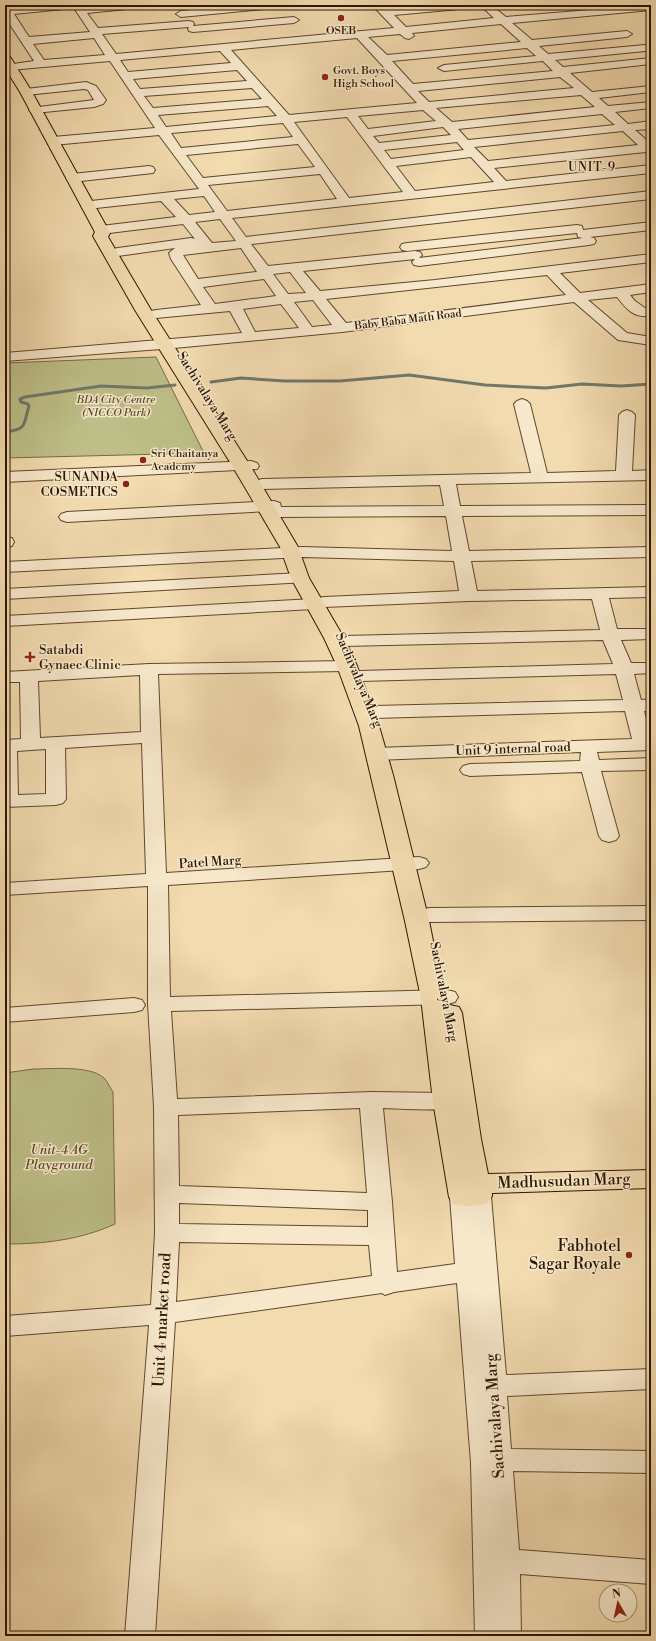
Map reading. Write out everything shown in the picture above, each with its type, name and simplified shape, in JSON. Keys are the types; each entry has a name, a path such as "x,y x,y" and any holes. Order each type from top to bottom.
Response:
{"main road":[{"name":"Sachivalaya Marg","path":"8,62 26,92 102,232 110,235 118,252 156,314 170,344"},
{"name":"Sachivalaya Marg","path":"102,232 100,236 170,344 272,508 310,578 334,638 354,671 374,712 382,754 409,856 440,997"},
{"name":"Sachivalaya Marg","path":"246,467 262,484 272,508"},
{"name":"Sachivalaya Marg","path":"297,553 300,578 319,603 344,641 369,726 382,754"},
{"name":"Sachivalaya Marg","path":"409,856 429,915 455,1100 468,1139 470,1191"},
{"name":"Madhusudan Marg","path":"470,1191 651,1179"},
{"name":"Madhusudan Marg","path":"470,1191 651,1191"}],"street":[{"path":"41,64 7,12 77,7 137,5"},
{"path":"174,5 209,48"},
{"path":"181,14 274,5"},
{"path":"280,5 313,39"},
{"path":"381,9 470,5"},
{"path":"77,7 162,130 308,331"},
{"path":"487,7 505,8"},
{"path":"487,7 573,82 587,89 605,110 650,149"},
{"path":"8,62 41,64 67,62 598,12 617,8 651,7"},
{"path":"381,9 480,101"},
{"path":"598,12 648,50"},
{"path":"11,36 51,39 96,33 294,20"},
{"path":"359,34 384,59 426,106 448,125 503,185"},
{"path":"384,59 627,34"},
{"path":"51,39 67,62"},
{"path":"223,47 286,119 346,202"},
{"path":"444,68 648,50"},
{"path":"409,88 651,61"},
{"path":"126,76 240,66"},
{"path":"136,93 255,84"},
{"path":"26,92 86,85 92,88 100,100 94,104 35,110"},
{"path":"53,141 544,95 587,89 651,89"},
{"path":"544,95 582,132"},
{"path":"150,112 271,102"},
{"path":"366,133 651,105"},
{"path":"350,113 412,195"},
{"path":"376,147 466,145 651,124"},
{"path":"178,152 301,140"},
{"path":"388,163 466,145"},
{"path":"485,165 650,149"},
{"path":"279,154 309,151"},
{"path":"187,164 202,162"},
{"path":"102,232 224,215 651,168"},
{"path":"72,178 149,170"},
{"path":"87,205 165,197 323,170"},
{"path":"316,183 332,181"},
{"path":"532,182 610,263 622,282 630,304 642,313 651,312"},
{"path":"205,189 224,193"},
{"path":"118,252 243,242 387,225 547,198 651,195"},
{"path":"165,197 206,244"},
{"path":"363,200 414,255 435,284 461,314"},
{"path":"192,279 414,255 651,226"},
{"path":"414,255 583,235"},
{"path":"206,244 176,253 178,259 211,310"},
{"path":"156,314 211,310 284,299 499,277 651,258"},
{"path":"293,268 342,328"},
{"path":"550,270 577,298 623,337 632,340 651,341"},
{"path":"499,277 526,304"},
{"name":"Baby Baba Math Road","path":"5,356 128,348 251,337 461,314 577,298 622,282 636,290 651,288"},
{"path":"234,306 251,337"},
{"path":"522,404 540,477"},
{"path":"624,475 627,415"},
{"path":"5,477 246,467"},
{"path":"262,484 651,475"},
{"path":"447,479 469,596"},
{"path":"67,517 174,510 272,508 454,512 651,510"},
{"path":"5,567 297,553 461,556 651,552"},
{"path":"5,594 300,578"},
{"path":"5,621 469,596 651,592"},
{"path":"599,594 610,635 624,669 642,706 647,744"},
{"path":"344,641 651,634"},
{"path":"5,677 149,669 354,671 651,668"},
{"name":"Unit 4 market road","path":"140,1636 163,1314 167,1234 166,1107 159,1004 159,892 156,872 150,737 149,669"},
{"path":"29,676 31,745"},
{"path":"374,712 642,706"},
{"path":"55,744 56,799 8,802 6,746 150,737"},
{"name":"Unit 9 internal road","path":"382,754 647,744"},
{"path":"588,746 590,766 610,836"},
{"path":"470,770 651,764"},
{"name":"Patel Marg","path":"5,876 156,872 409,856"},
{"name":"Patel Marg","path":"5,889 156,872"},
{"path":"429,915 651,913"},
{"path":"159,1004 440,997"},
{"path":"5,1015 134,1005"},
{"path":"371,1100 380,1202 385,1284"},
{"path":"166,1107 371,1100 455,1100"},
{"name":"Sachivalaya Marg","path":"470,1191 469,1272 498,1460 506,1561 506,1636"},
{"name":"Sachivalaya Marg","path":"470,1191 486,1387 485,1462 490,1636"},
{"path":"167,1194 380,1202"},
{"path":"167,1234 381,1236"},
{"path":"5,1326 163,1314 469,1272"},
{"path":"486,1387 651,1380"},
{"path":"498,1460 651,1462"},
{"path":"506,1561 651,1572"}],"green space":[{"name":"BDA City Centre (NICCO Park)","path":"156,357 204,453 5,458 5,363"},
{"name":"Unit-4 AG Playground","path":"60,1068 90,1071 104,1078 113,1092 115,1224 88,1234 61,1240 5,1244 5,1073 33,1069"}],"waterway":[{"path":"211,382 241,378 285,381 340,381 409,375 485,385 546,388 582,384 621,386 651,384"},
{"path":"5,432 18,429 25,422 29,406 28,404 21,402 20,399 25,397 101,386 147,388 175,385"}],"place":[{"name":"OSEB","path":"341,18"},
{"name":"Govt. Boys High School","path":"325,77"},
{"name":"Sri Chaitanya Academy","path":"143,460"},
{"name":"SUNANDA COSMETICS","path":"126,484"},
{"name":"Satabdi Gynaec Clinic","path":"30,657"},
{"name":"Fabhotel Sagar Royale","path":"629,1255"}],"district":[{"name":"UNIT-9","path":"592,167"}]}
